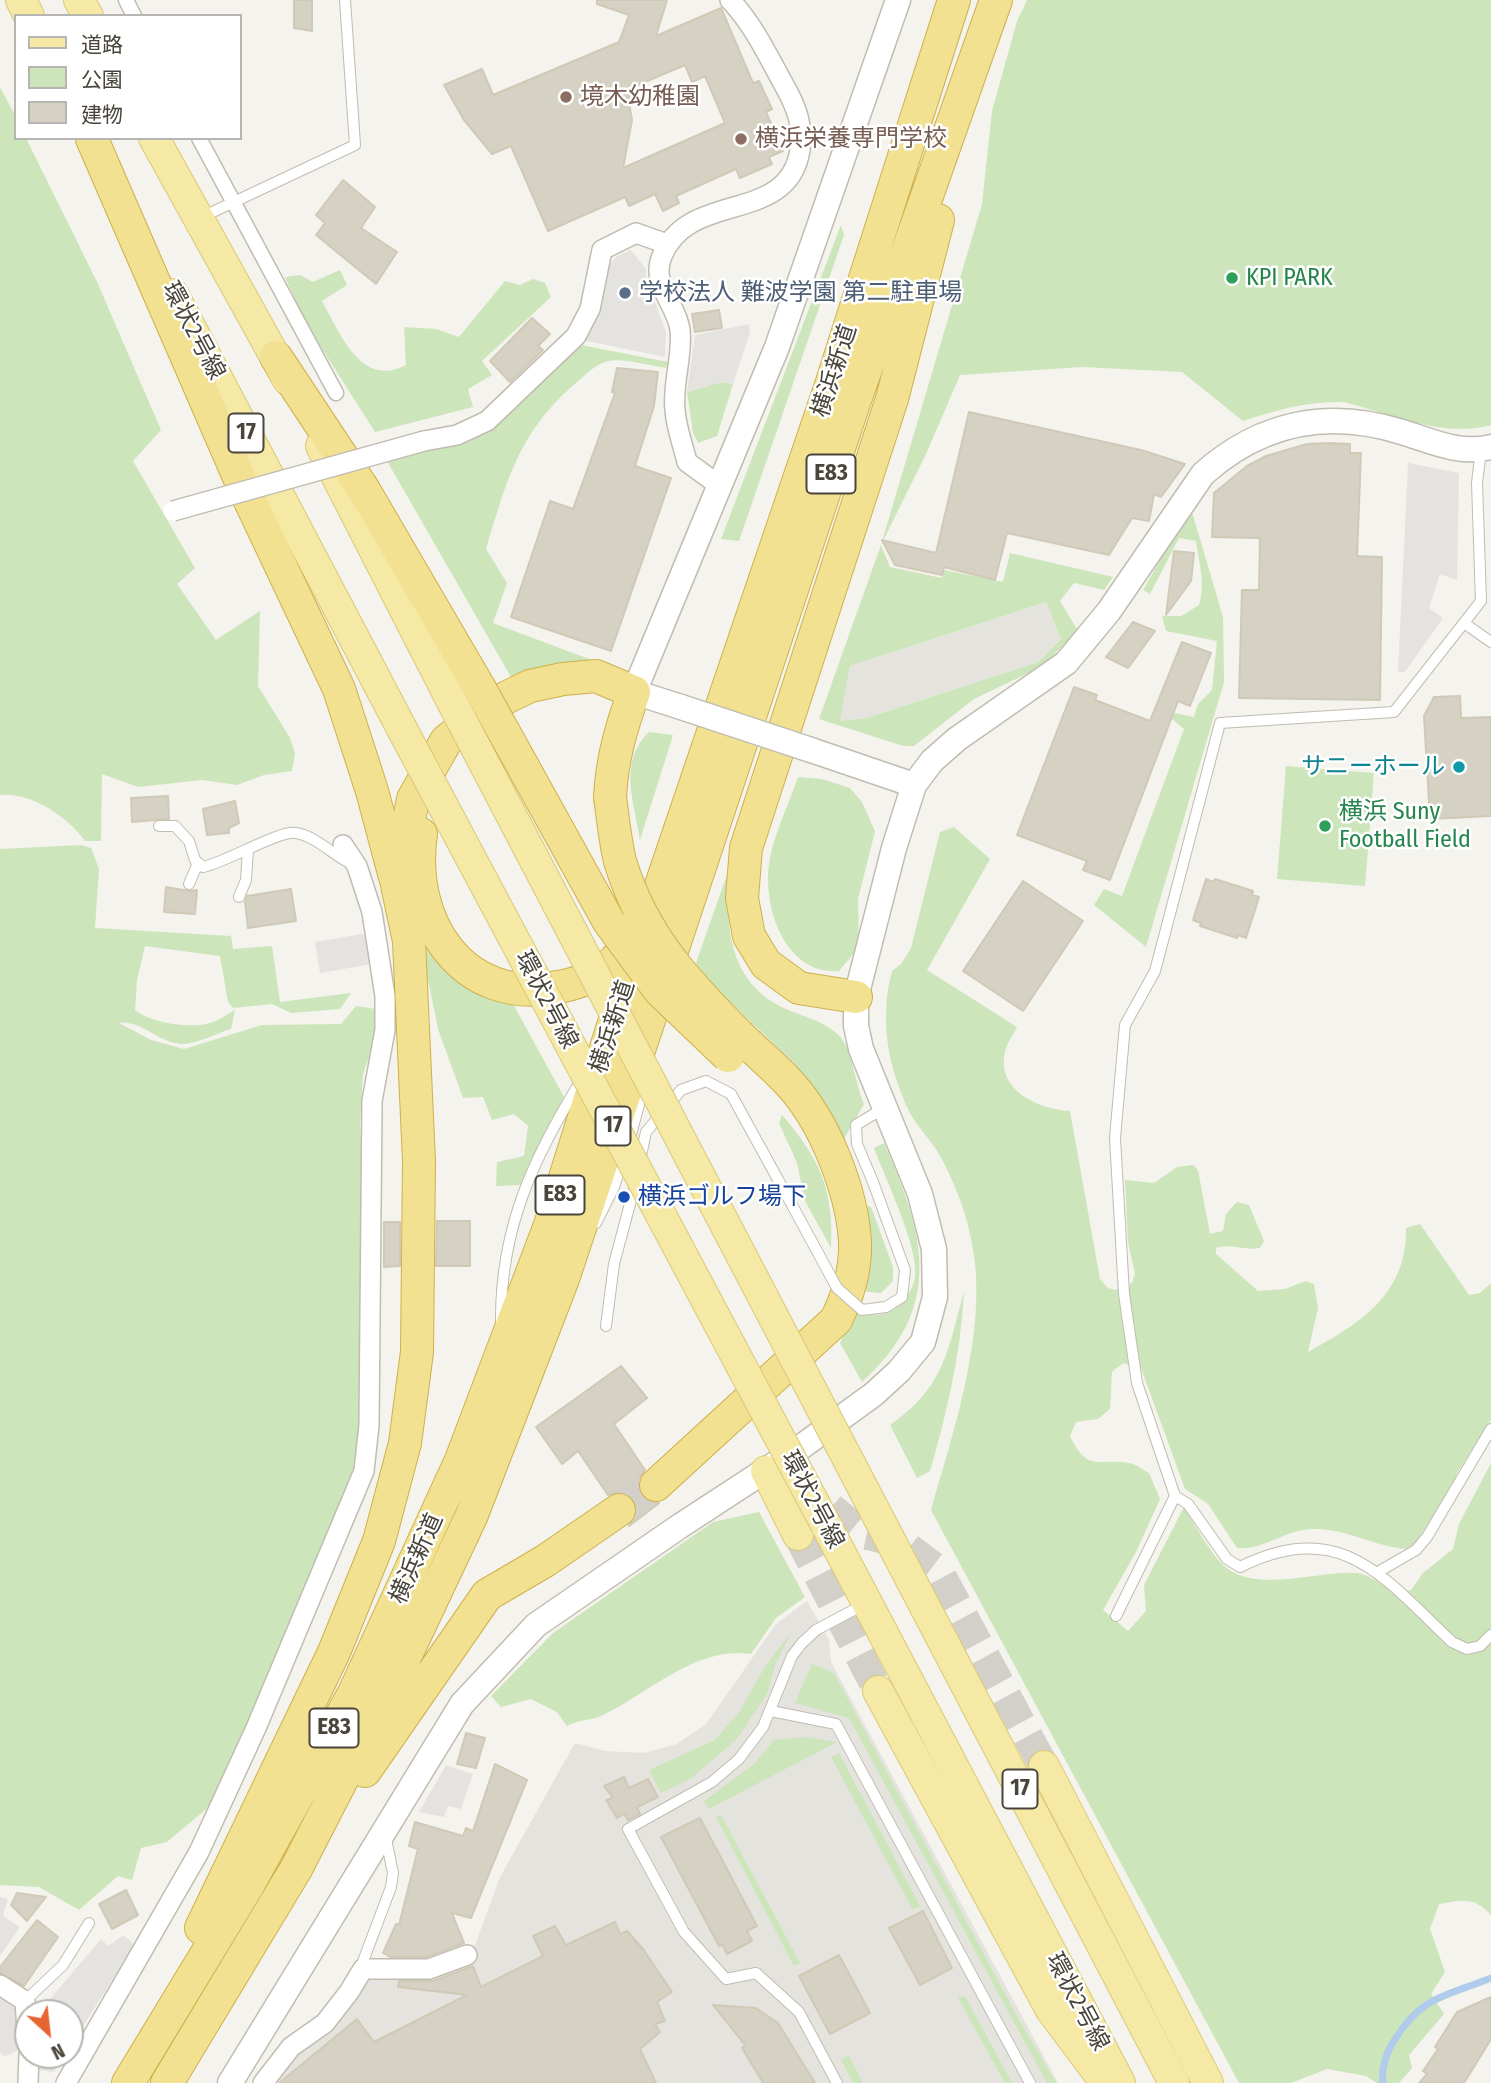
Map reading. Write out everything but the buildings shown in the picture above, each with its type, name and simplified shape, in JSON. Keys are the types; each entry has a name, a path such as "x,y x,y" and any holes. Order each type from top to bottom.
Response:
{"highway":[{"name":"横浜新道","path":"126,2083 247,1887 354,1693 461,1460 550,1225 611,1032 831,385 954,0"},
{"name":"横浜新道","path":"167,2083 296,1869 405,1657 471,1517 563,1279 672,944 854,404 995,3"},
{"path":"856,997 800,988 766,964 749,936 742,898 746,848 892,399 995,3"},
{"path":"92,140 241,482 339,689 372,792 397,885 408,941 419,1161 417,1352 405,1443 379,1541 334,1652 126,2083"},
{"path":"276,357 364,490 465,693 609,922 660,992 734,1046"},
{"path":"397,885 413,799 430,764 446,741 489,706 530,686 596,676 634,692"},
{"path":"634,692 602,697 567,697 532,704 489,722 454,753 424,816 419,848 422,889 433,928 451,956 471,973 519,990 577,984 614,962 661,888"},
{"path":"634,692 619,732 612,763 610,797 620,860 642,919 671,964 810,1140 836,1191 855,1242 849,1294 836,1320 750,1399 650,1477"},
{"path":"296,1869 487,1595 565,1524 613,1502"}],"main road":[{"name":"環状2号線","path":"93,140 401,727 829,1516 867,1603 1121,2083"},
{"path":"155,140 276,357"},
{"name":"環状2号線","path":"465,693 866,1494 1174,2083"},
{"path":"801,1447 829,1516"},
{"path":"766,1471 798,1535"},
{"path":"878,1691 1051,2010 1105,2083"},
{"path":"1044,1766 1208,2083"}],"street":[{"path":"720,486 687,462 675,409 681,329 658,277 660,259 667,244 682,227 700,215 746,205 778,189 797,169 800,122 792,99 744,14 730,0"},
{"path":"898,0 777,347 634,692 915,785"},
{"path":"200,140 336,393"},
{"path":"173,511 424,441 457,435 487,421 576,336 590,309 602,250 636,233 667,244"},
{"path":"230,2083 462,1704 536,1625 801,1447 899,1371 923,1342 935,1297 934,1249 920,1194 861,1049 856,1026 856,997 894,848 915,785 932,761 957,740 1066,663 1109,611 1203,474 1220,459 1269,433 1326,419 1378,424 1451,448 1486,448"},
{"path":"66,2083 199,1852 256,1728 364,1471 369,1425 372,1101 386,1030 385,996 372,912 357,866 343,845"},
{"path":"263,2083 291,2047 324,2023 349,1992 363,1969 429,1969 467,1955"},
{"path":"0,1985 22,1999"}],"lane":[{"path":"198,219 355,145 345,0"},
{"path":"1486,448 1477,483 1481,601 1394,712 1220,723 1155,971 1125,1025 1115,1138 1124,1294 1137,1382 1175,1496 1188,1504 1227,1559 1240,1567 1265,1555 1298,1548 1328,1550 1351,1557 1378,1572 1452,1642 1467,1650 1480,1646 1491,1635"},
{"path":"1464,623 1491,642"},
{"path":"159,826 175,826 189,841 198,863 203,867 223,863 271,838 295,832 318,843 337,859 357,866"},
{"path":"239,897 246,880 248,850"},
{"path":"189,884 198,863"},
{"path":"653,1045 672,944"},
{"path":"563,1279 614,1187 639,1110 650,1058"},
{"path":"606,1326 614,1264 630,1211 646,1132 681,1090 706,1081 731,1094 837,1287 862,1310 886,1307 902,1297 905,1270 857,1144 856,1125 884,1108"},
{"path":"1378,1572 1416,1550 1427,1537 1491,1429"},
{"path":"1116,1616 1175,1496"},
{"path":"837,2083 799,2012 756,1972 726,1979 684,1932 628,1829 712,1783 739,1759 771,1711 792,1656 802,1643 816,1630 867,1603"},
{"path":"771,1711 836,1724 1030,2083"},
{"path":"363,1969 362,1964 393,1873 386,1831"},
{"path":"27,1999 63,1965 89,1923"}],"shaded area":[{"name":"学校法人 難波学園 第二駐車場","path":"631,250 646,269 646,278 666,332 665,357 582,340 605,270 616,257"},
{"path":"749,324 750,333 733,384 721,382 687,392 695,335"},
{"path":"1408,463 1459,473 1457,580 1440,574 1429,608 1443,618 1405,672 1398,672"},
{"path":"1046,602 1061,639 1038,662 867,718 840,721 850,666"},
{"path":"368,933 372,964 320,973 315,942"},
{"path":"807,1601 829,1640 831,1662 1058,2083 257,2083 318,2020 356,1971 471,1956 500,1877 575,1743 605,1751 644,1753 677,1744 706,1724 776,1624"},
{"path":"446,1765 473,1774 461,1809 448,1806 444,1817 419,1812"},
{"path":"0,1897 8,1899 3,1916 20,1927 0,1956"},
{"path":"124,1935 134,1945 84,2025 84,1999 50,1999 101,1939 108,1946"},
{"path":"0,1996 14,2003 14,2052 4,2057 0,2052"},
{"path":"732,2051 752,2083 735,2083 719,2059"},
{"path":"39,2069 56,2069 54,2072"}],"green space":[{"name":"KPI PARK","path":"1027,0 1491,0 1491,425 1454,429 1436,427 1344,402 1292,407 1243,421 1182,372 1083,367 960,375 926,454 881,545 982,204 992,111 1017,21"},
{"path":"0,87 14,113 14,140 27,140 98,284 161,430 133,461 195,568 177,584 216,640 260,611 258,686 290,738 295,753 292,771 264,775 237,785 202,780 138,787 102,774 101,841 85,841 58,815 36,802 24,797 0,795"},
{"path":"841,225 844,235 739,541 721,539"},
{"path":"340,270 347,285 322,301 354,354 364,364 376,370 390,370 406,365 404,327 436,329 459,337 505,281 520,285 533,279 545,283 551,297 482,361 492,375 468,389 473,407 375,432 305,322 285,277 300,275 313,282"},
{"path":"581,345 668,362 666,368 614,360 595,367 557,400 528,438 518,458 486,549 507,583 493,623 597,662 551,667 511,677 387,461 460,442"},
{"path":"721,382 733,384 717,436 698,443 693,433 687,392"},
{"path":"1192,512 1223,617 1224,682 1146,947 1094,905 1104,889 1122,896 1184,729 1171,718 1174,713 1194,717 1198,704 1212,690 1217,641 1166,631 1162,616 1181,616 1199,605 1202,581 1196,541 1179,538 1150,594 1143,590 1174,536"},
{"path":"881,545 890,567 942,578 944,570 1003,582 1010,553 1113,577 1104,590 1074,583 1060,601 1078,631 1041,667 974,699 914,746 903,746 819,719","holes":["1046,602 1061,639 1038,662 867,718 840,721 850,666"]},
{"path":"649,732 673,735 640,840 632,797 631,769 639,743"},
{"name":"横浜 Suny Football Field","path":"1286,766 1374,773 1365,886 1277,879"},
{"path":"798,777 822,779 850,788 862,802 875,831 858,899 859,947 839,971 821,969 805,962 792,951 782,936 770,901 768,882 771,853"},
{"path":"954,827 990,859 927,970 1017,1027 1005,1052 1004,1066 1013,1087 1033,1102 1070,1111 1100,1279 1108,1288 1115,1290 1132,1283 1135,1274 1128,1242 1125,1180 1154,1183 1177,1167 1193,1165 1198,1170 1210,1234 1223,1231 1226,1214 1237,1202 1249,1205 1264,1241 1260,1248 1216,1248 1216,1254 1258,1291 1285,1289 1306,1281 1314,1284 1318,1308 1308,1352 1363,1317 1389,1289 1399,1271 1406,1228 1420,1224 1469,1295 1480,1293 1491,1283 1491,1420 1457,1473 1451,1493 1416,1542 1407,1549 1316,1529 1295,1532 1257,1546 1237,1548 1208,1504 1185,1489 1141,1368 1123,1363 1112,1372 1110,1409 1098,1419 1076,1422 1070,1436 1082,1455 1094,1462 1129,1463 1149,1473 1160,1499 1136,1552 1103,1610 1128,1631 1146,1611 1144,1585 1184,1507 1216,1557 1228,1569 1241,1576 1272,1580 1356,1573 1394,1590 1411,1590 1423,1573 1453,1549 1459,1524 1491,1463 1491,1915 1473,1902 1439,1904 1430,1929 1445,1972 1431,1994 1444,2014 1409,2055 1412,2068 1399,2083 1377,2083 1366,2076 1327,2069 1291,2083 1239,2083 931,1510 966,1381 976,1314 976,1281 971,1237 955,1188 939,1154 911,1115 896,1080 888,1044 886,1007 892,971 901,964 911,948 940,832"},
{"path":"81,845 91,848 99,869 95,928 231,936 233,949 272,946 280,1002 351,993 340,1009 291,1013 272,1004 233,1008 228,1002 220,956 145,946 137,980 135,1010 142,1015 171,1024 202,1025 235,1010 231,1029 184,1044 167,1041 135,1025 119,1023 151,1040 184,1049 262,1025 341,1024 356,1006 376,1009 375,1040 363,1074 360,1123 376,1436 217,1800 167,1842 141,1848 132,1880 118,1876 79,1910 39,1887 0,1885 0,849"},
{"path":"730,866 730,929 741,967 751,983 766,997 786,1009 831,1029 845,1045 864,1104 844,1139 820,1097 794,1063 707,980 696,963"},
{"path":"430,936 506,991 564,1097 520,1185 496,1186 497,1162 524,1156 528,1126 514,1114 492,1120 483,1097 463,1098 438,1029 420,940"},
{"path":"782,1115 806,1146 822,1176 830,1209 831,1248 805,1201 797,1163 779,1123"},
{"path":"884,1143 909,1208 917,1239 920,1268 916,1297 906,1325 889,1354 862,1382 840,1343 854,1314 878,1315 894,1308 910,1292 915,1277 915,1264 907,1231 874,1148"},
{"path":"865,1205 871,1207 893,1267 893,1281 881,1293 860,1291"},
{"path":"964,1291 956,1360 942,1427 930,1471 917,1478 890,1425 922,1397 933,1382 948,1350"},
{"path":"759,1512 805,1597 776,1618 751,1654 731,1653 693,1664 603,1715 567,1726 557,1712 531,1699 501,1707 491,1696 553,1633 713,1522"},
{"path":"792,1631 775,1665 767,1694 737,1739 690,1779 661,1793 649,1770 715,1740 740,1711 763,1670"},
{"path":"812,1664 834,1673 1018,2018 1056,2083 1047,2083 849,1718 795,1703"},
{"path":"804,1737 837,1742 709,1809 704,1801 754,1764 774,1740"},
{"path":"839,1753 920,1906 913,1910 831,1757"},
{"path":"721,1815 800,1963 794,1966 716,1817"},
{"path":"965,1996 1012,2083 1005,2083 958,1998"},
{"path":"849,2056 863,2083 853,2083 841,2059"}],"waterway":[{"path":"1383,2083 1383,2067 1389,2051 1414,2014 1436,1999 1491,1978"}],"tunnel":[{"path":"619,1510 656,1485"},
{"path":"831,1508 863,1534 902,1543 938,1570 1044,1766"},
{"path":"798,1535 878,1691"}],"place":[{"name":"境木幼稚園","path":"566,97"},
{"name":"横浜栄養専門学校","path":"741,139"},
{"name":"KPI PARK","path":"1232,278"},
{"name":"学校法人 難波学園 第二駐車場","path":"625,293"},
{"name":"サニーホール","path":"1459,767"},
{"name":"横浜 Suny Football Field","path":"1325,826"},
{"name":"横浜ゴルフ場下","path":"624,1197"}]}
